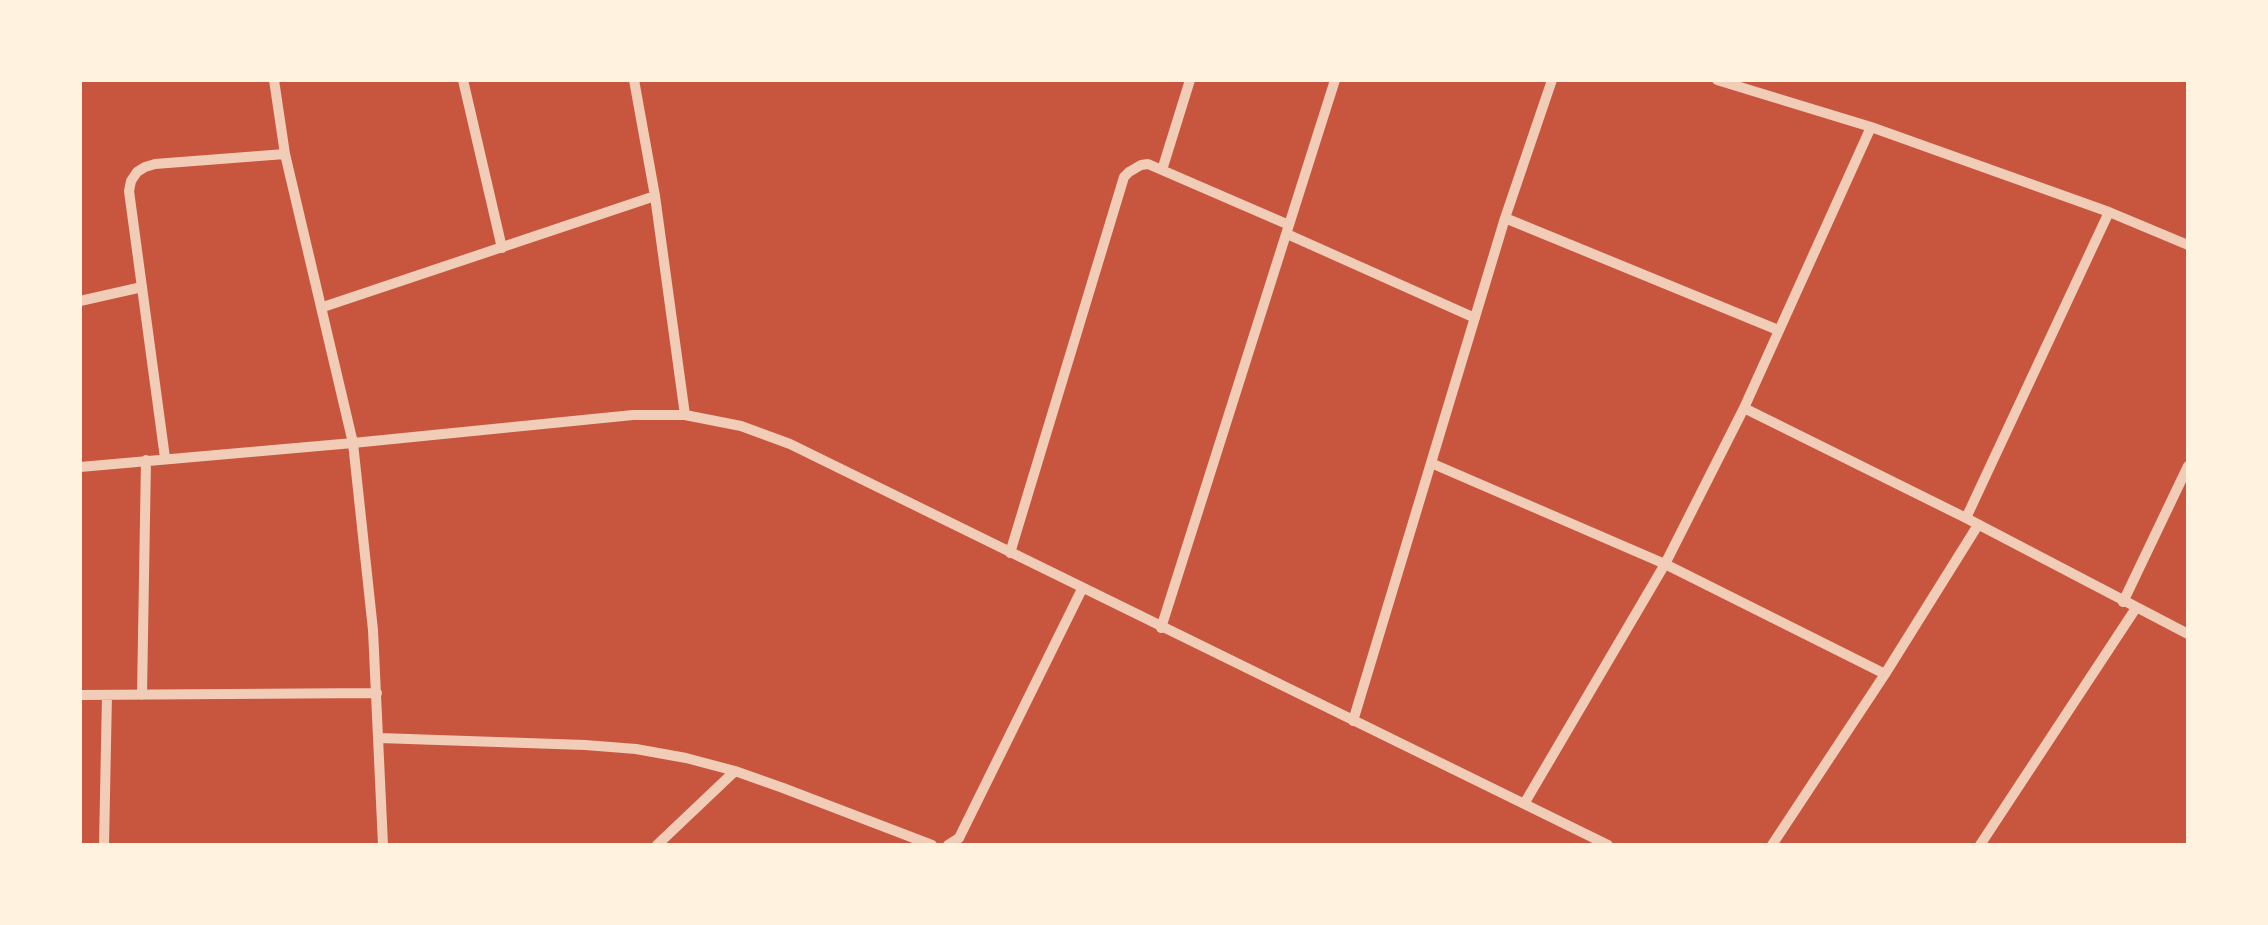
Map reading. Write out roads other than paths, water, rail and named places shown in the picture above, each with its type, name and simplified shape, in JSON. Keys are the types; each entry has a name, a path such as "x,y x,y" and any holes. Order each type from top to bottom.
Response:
{"street":[{"path":"274,80 285,154 353,443 367,552 378,692 384,845"},
{"path":"463,80 502,248"},
{"path":"634,80 655,196 685,416"},
{"path":"1162,170 1190,80"},
{"path":"1161,628 1335,80"},
{"path":"1353,721 1505,218 1552,80"},
{"path":"1718,80 1871,127 2109,212 2188,245"},
{"path":"1524,804 1665,564 1744,408 1871,127"},
{"path":"166,458 128,191 131,181 137,172 156,164 285,154"},
{"path":"1010,552 1124,177 1141,165 1162,170 1475,318"},
{"path":"323,308 655,196"},
{"path":"1966,518 2109,212"},
{"path":"1505,218 1778,330"},
{"path":"80,302 142,287"},
{"path":"1744,408 2188,634"},
{"path":"80,467 633,415 685,416 741,426 790,444 1608,845"},
{"path":"142,695 146,460"},
{"path":"1430,463 1665,564 1885,674"},
{"path":"2123,602 2188,466"},
{"path":"1772,845 1978,525"},
{"path":"948,845 959,838 1082,589"},
{"path":"1980,845 2136,608"},
{"path":"80,696 378,692"},
{"path":"104,845 107,695"},
{"path":"379,738 585,745 686,758 735,771 932,845"},
{"path":"657,845 735,771"}]}
